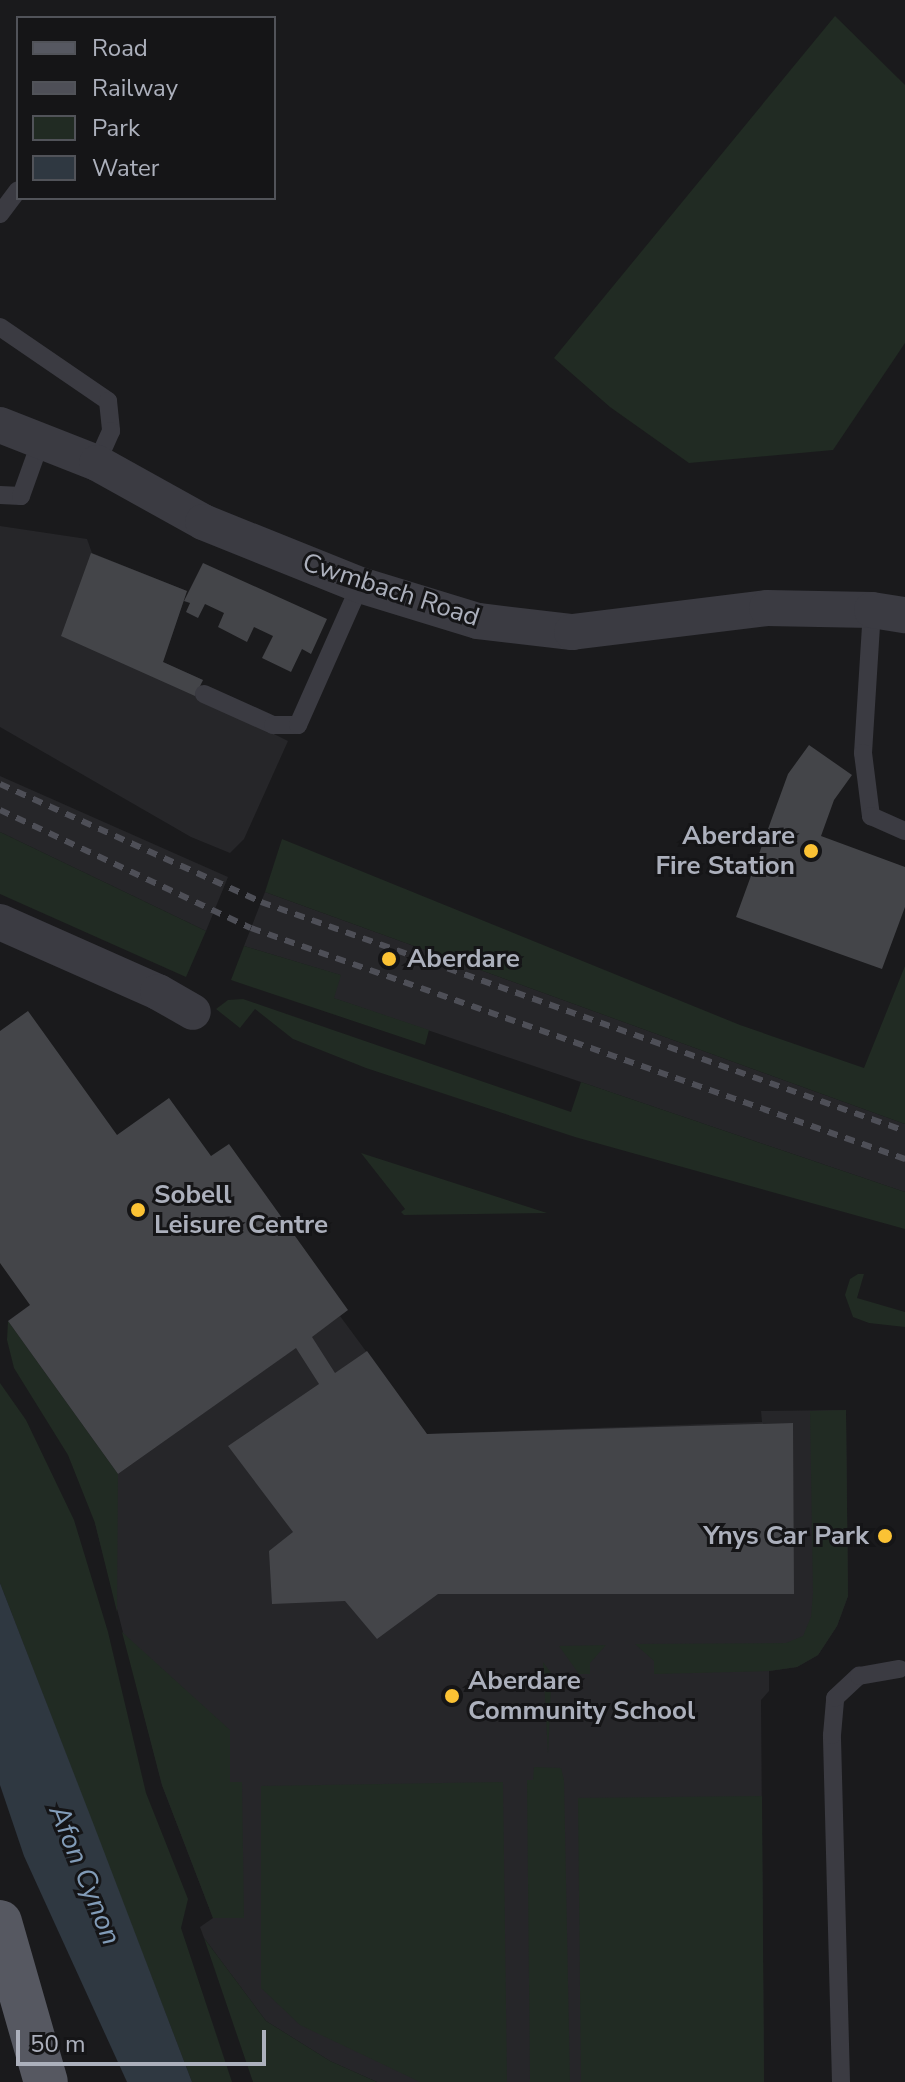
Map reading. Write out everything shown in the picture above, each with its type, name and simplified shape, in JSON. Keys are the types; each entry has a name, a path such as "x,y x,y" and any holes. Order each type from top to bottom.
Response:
{"main road":[{"path":"0,1922 46,2082"}],"street":[{"name":"Cwmbach Road","path":"0,425 97,463 203,522 360,585 478,621 572,632 767,608 888,612"},
{"path":"0,922 158,992 193,1012"}],"lane":[{"path":"0,214 16,193"},
{"path":"0,327 108,401 111,431 97,463"},
{"path":"0,495 21,496 41,440"},
{"path":"204,694 273,725 298,725 360,585"},
{"path":"888,612 863,753 871,816 905,831"},
{"path":"841,2082 832,1735 835,1698 859,1676 899,1669"}],"shaded area":[{"path":"0,526 87,539 92,553 187,591 163,662 203,680 196,695 288,741 244,839 230,853 191,837 0,727"},
{"path":"0,776 228,877 206,931 0,832"},
{"path":"265,892 905,1124 905,1192 333,998 340,975 244,946"},
{"name":"Aberdare Community School","path":"340,1316 427,1434 762,1422 761,1411 846,1410 848,1596 837,1626 818,1655 797,1667 769,1671 769,1691 761,1700 764,2082 377,2082 330,2061 266,2021 204,1938 200,1927 213,1918 162,1785 95,1523 103,1496 118,1474"}],"green space":[{"path":"835,16 905,85 905,343 833,450 689,463 610,407 554,358"},
{"path":"0,832 206,931 186,977 0,894"},
{"path":"282,839 740,1025 864,1068 905,966 905,1124 265,892"},
{"path":"244,946 341,975 334,998 429,1030 425,1045 231,980"},
{"path":"243,999 571,1112 581,1082 905,1192 905,1229 575,1137 366,1068 293,1039 255,1009 240,1028 216,1009 228,1000"},
{"path":"361,1153 547,1213 404,1215 401,1212 405,1209"},
{"path":"864,1274 857,1298 905,1312 905,1327 869,1323 853,1317 845,1295 850,1279"},
{"path":"8,1321 118,1474 117,1612 95,1523 68,1455 14,1368 7,1340"},
{"path":"0,1383 26,1420 74,1520 108,1632 146,1793 188,1899 181,1928 232,2082 192,2082 0,1583"},
{"path":"846,1410 848,1596 837,1626 818,1655 797,1667 769,1671 654,1674 654,1661 635,1644 786,1643 803,1636 811,1617 813,1593 810,1411"},
{"path":"122,1632 230,1730 230,1782 242,1782 244,1918 213,1918 162,1785"},
{"path":"606,1645 590,1663 590,1674 579,1674 559,1646"},
{"path":"543,1662 559,1684 551,1690 548,1754"},
{"path":"534,1767 561,1768 564,1780 570,2082 530,2082 527,1780 533,1780"},
{"path":"503,1782 507,2082 420,2082 300,2025 261,1988 261,1786"},
{"path":"762,1796 764,2082 581,2082 578,1798"},
{"path":"204,1938 266,2021 330,2061 377,2082 253,2082"}],"water":[{"name":"Afon Cynon","path":"0,1583 192,2082 127,2082 24,1856 0,1785"}],"building":[{"path":"91,553 187,591 163,662 203,680 195,696 61,636"},
{"path":"203,563 327,619 311,654 302,649 291,672 262,658 273,636 254,627 247,642 218,627 224,613 205,604 198,618 186,612 190,603 184,601"},
{"name":"Aberdare Fire Station","path":"809,745 852,775 834,800 821,836 905,867 905,907 882,969 736,917 788,774"},
{"path":"28,1011 117,1135 169,1098 211,1156 229,1144 348,1310 312,1337 335,1373 367,1351 427,1434 793,1423 794,1594 438,1594 377,1639 345,1601 272,1604 269,1551 293,1532 228,1446 319,1384 296,1348 118,1474 8,1321 30,1305 0,1263 0,1031"}],"railway":[{"path":"0,784 261,902 905,1131"},
{"path":"0,810 251,928 905,1159"}],"place":[{"name":"Aberdare Fire Station","path":"811,851"},
{"name":"Aberdare","path":"389,959"},
{"name":"Sobell Leisure Centre","path":"138,1210"},
{"name":"Ynys Car Park","path":"885,1536"},
{"name":"Aberdare Community School","path":"452,1696"}]}
